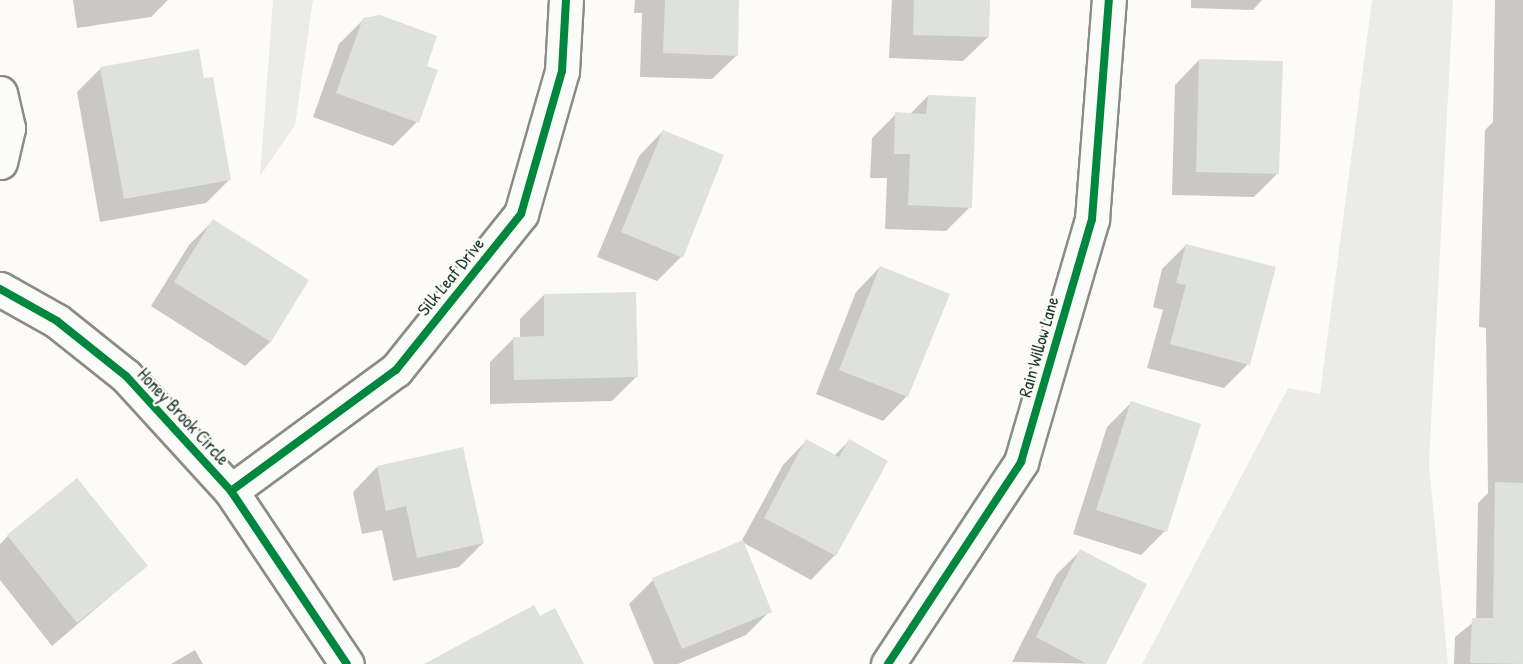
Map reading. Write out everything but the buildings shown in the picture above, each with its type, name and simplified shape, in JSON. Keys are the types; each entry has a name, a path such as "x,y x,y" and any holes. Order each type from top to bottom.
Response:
{"street":[{"name":"Silk Leaf Drive","path":"231,491 396,370 521,213 562,71 566,0"},
{"name":"Rain Willow Lane","path":"888,664 1021,462 1092,219 1109,0"},
{"path":"0,93 8,128 0,162"},
{"name":"Honey Brook Circle","path":"0,290 57,321 126,376 231,491 346,664"}],"shaded area":[{"path":"273,0 313,0 295,125 260,176"},
{"path":"1372,0 1453,0 1429,464 1448,664 1142,664 1288,388 1320,394"}],"cycle path":[{"path":"231,491 396,370 521,214 562,71 566,0"},
{"path":"888,664 1021,462 1092,219 1109,0"},
{"path":"0,289 57,321 126,376 231,491 347,664"}]}
